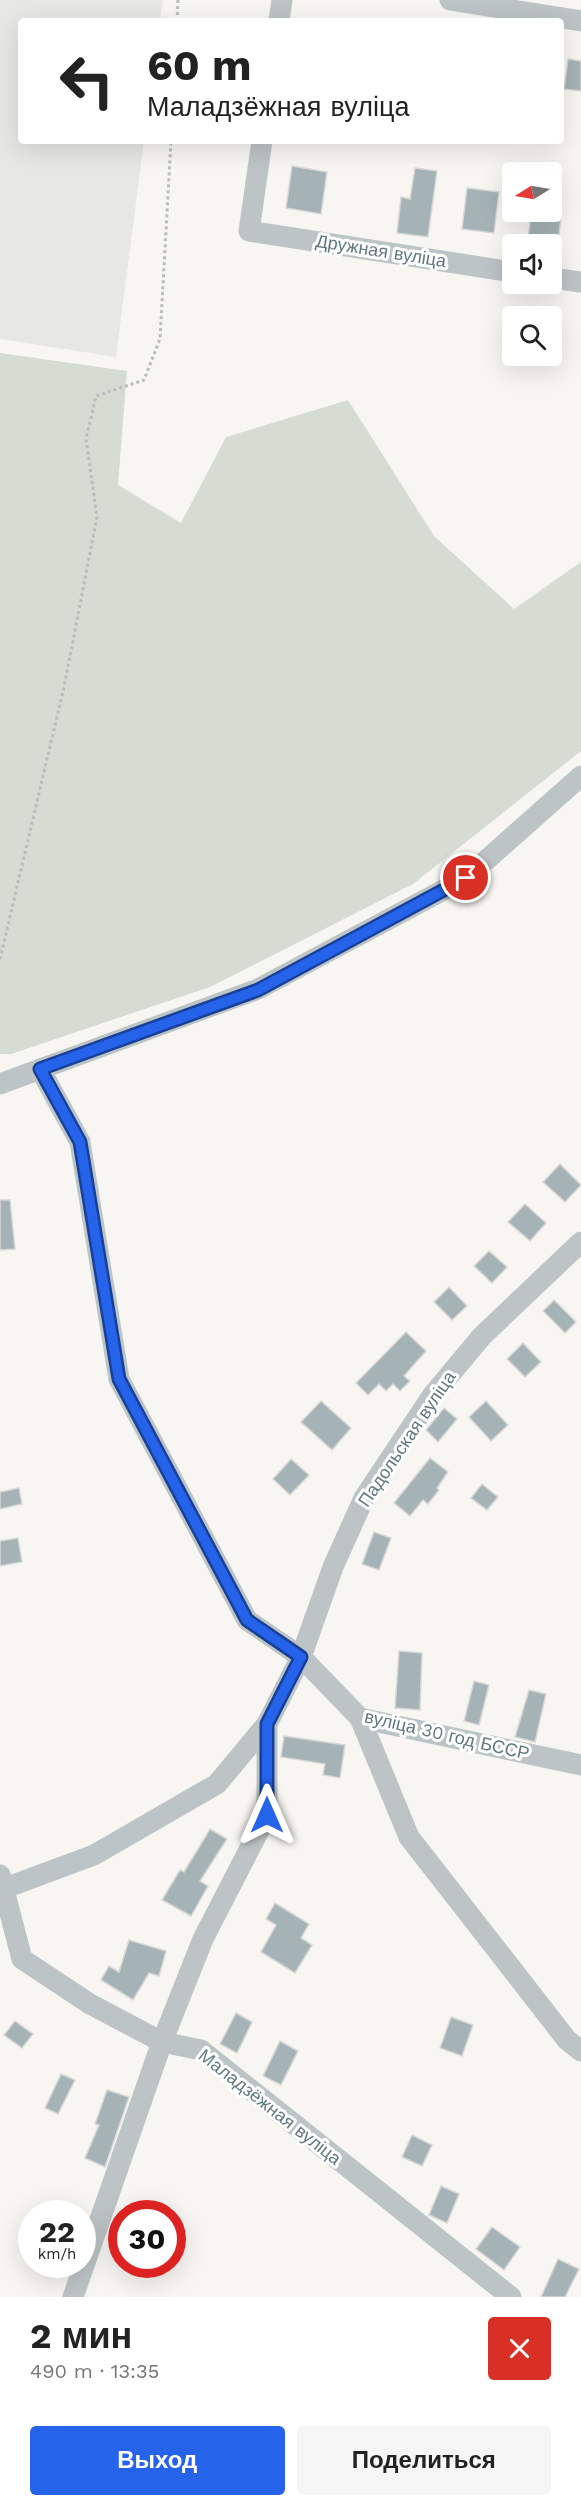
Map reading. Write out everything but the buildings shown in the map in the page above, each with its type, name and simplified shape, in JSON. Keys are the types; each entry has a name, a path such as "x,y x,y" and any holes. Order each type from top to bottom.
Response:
{"street":[{"path":"279,18 282,0"},
{"path":"450,0 562,18"},
{"path":"564,18 581,21"},
{"name":"Дружная вуліца","path":"262,144 249,231 502,270"},
{"path":"562,279 581,282"},
{"path":"0,1084 258,990 466,878 581,776"},
{"path":"40,1069 80,1142 119,1379 247,1620 301,1657"},
{"name":"Падольская вуліца","path":"73,2297 162,2042 203,1938 267,1815 267,1724 301,1657 333,1566 364,1498 432,1396 482,1336 581,1242"},
{"name":"вуліца 30 год БССР","path":"301,1657 360,1718 581,1765"},
{"path":"360,1718 409,1837 567,2040 581,2051"},
{"path":"1,1884 94,1854 218,1784 267,1724"},
{"name":"Маладзёжная вуліца","path":"1,1884 22,1959 90,2004 162,2042 201,2050 511,2297"}],"path":[{"path":"177,18 178,0"},
{"path":"0,959 64,687 97,517 86,439 96,396 144,380 160,339 171,144"}],"shaded area":[{"path":"0,0 163,0 160,18 18,18 18,144 144,144 116,357 0,339"},
{"path":"0,353 127,371 118,485 181,523 226,437 348,400 434,536 514,609 581,562 581,751 413,884 210,987 11,1054 0,1054"}],"route":[{"path":"267,1815 267,1724 301,1657 247,1620 119,1379 80,1142 40,1069 258,990 466,878"}]}
